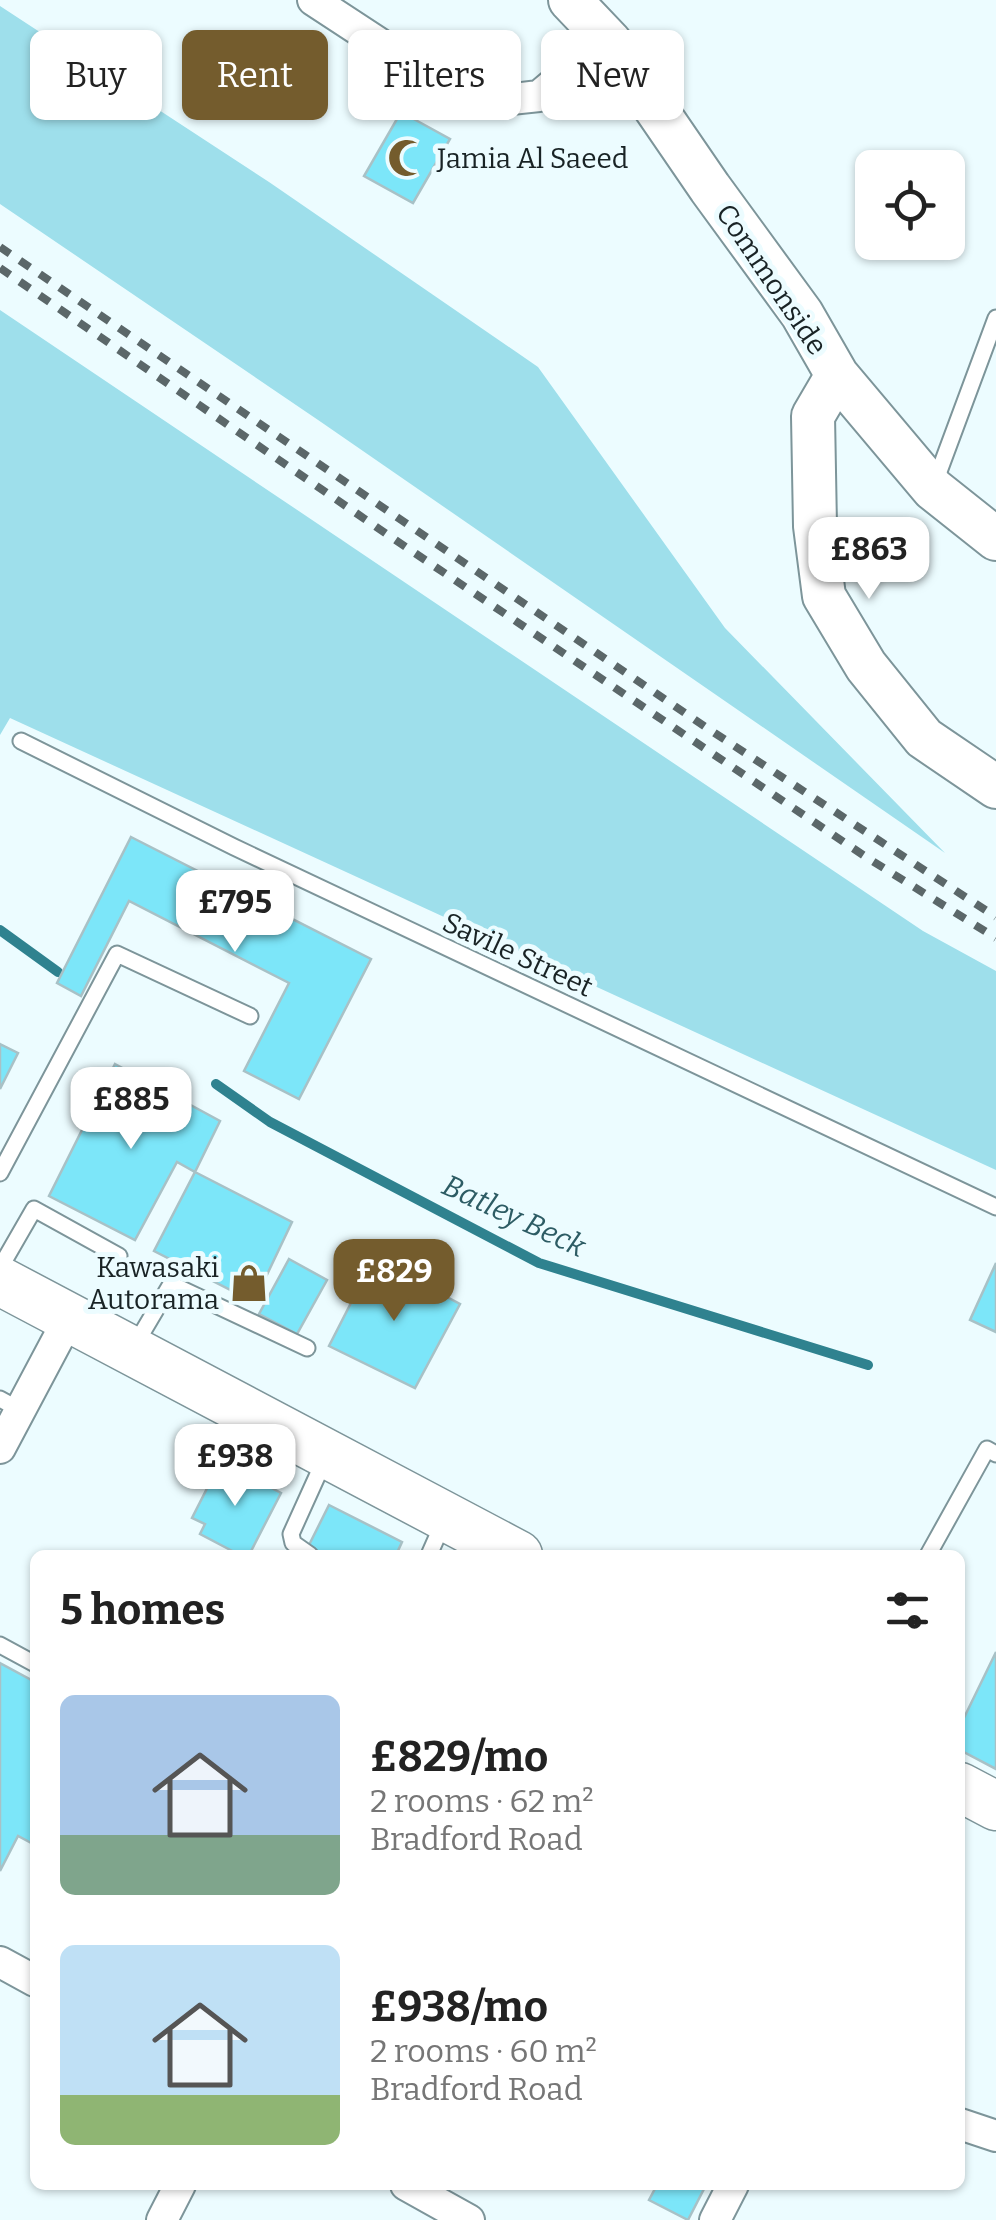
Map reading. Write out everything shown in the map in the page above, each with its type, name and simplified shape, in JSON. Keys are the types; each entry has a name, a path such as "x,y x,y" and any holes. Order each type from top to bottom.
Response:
{"main road":[{"path":"0,1281 326,1455 437,1536 498,1550"},
{"path":"965,1790 996,1806"}],"street":[{"path":"313,0 428,76 486,102 541,95"},
{"name":"Commonside","path":"570,0 599,30"},
{"name":"Commonside","path":"663,120 802,314 837,375 933,489 996,539"},
{"path":"837,375 813,416 815,526 824,596 866,666 924,738 996,787"},
{"path":"0,1448 10,1404 69,1318"},
{"path":"0,1962 30,1978"},
{"path":"965,2126 996,2136"},
{"path":"162,2220 177,2190"},
{"path":"415,2190 469,2220"},
{"path":"715,2220 731,2190"}],"lane":[{"path":"933,489 996,318"},
{"name":"Savile Street","path":"22,740 234,848 996,1207"},
{"path":"0,1173 117,954 250,1016"},
{"path":"0,1268 34,1210 120,1256"},
{"path":"132,1351 172,1284 307,1348"},
{"path":"931,1550 987,1449 996,1454"},
{"path":"303,1550 293,1543 290,1534 326,1455"},
{"path":"0,1644 30,1661"}],"shaded area":[{"path":"0,6 37,30 30,30 30,120 162,120 162,112 538,367 725,628 945,853 321,422 0,204"},
{"path":"0,310 923,931 996,971 996,1170 10,718 0,735"}],"building":[{"name":"Jamia Al Saeed","path":"396,120 416,120 450,139 413,203 364,176"},
{"path":"131,837 371,959 299,1099 244,1071 289,983 129,901 81,996 57,983"},
{"path":"0,1044 18,1053 0,1089"},
{"path":"115,1064 220,1121 195,1172 177,1162 135,1240 49,1196"},
{"path":"195,1172 292,1222 254,1302 154,1251"},
{"path":"374,1258 460,1304 415,1388 329,1346"},
{"path":"289,1259 327,1280 297,1334 259,1314"},
{"path":"996,1263 996,1332 970,1320"},
{"path":"221,1461 281,1493 252,1550 230,1550 200,1534 205,1524 192,1518"},
{"path":"329,1505 402,1542 398,1550 306,1550"},
{"path":"996,1652 996,1769 965,1753 965,1716"},
{"path":"0,1663 30,1679 30,1842 18,1836 0,1871"},
{"path":"654,2190 703,2190 688,2220 649,2200"}],"waterway":[{"name":"Batley Beck","path":"0,930 58,972"},
{"name":"Batley Beck","path":"216,1084 270,1122 539,1263 868,1365"}],"railway":[{"path":"0,247 707,728 996,917"},
{"path":"0,268 866,857 996,938"}],"place":[{"name":"Jamia Al Saeed","path":"407,158"},
{"name":"Kawasaki Autorama","path":"249,1283"}]}
